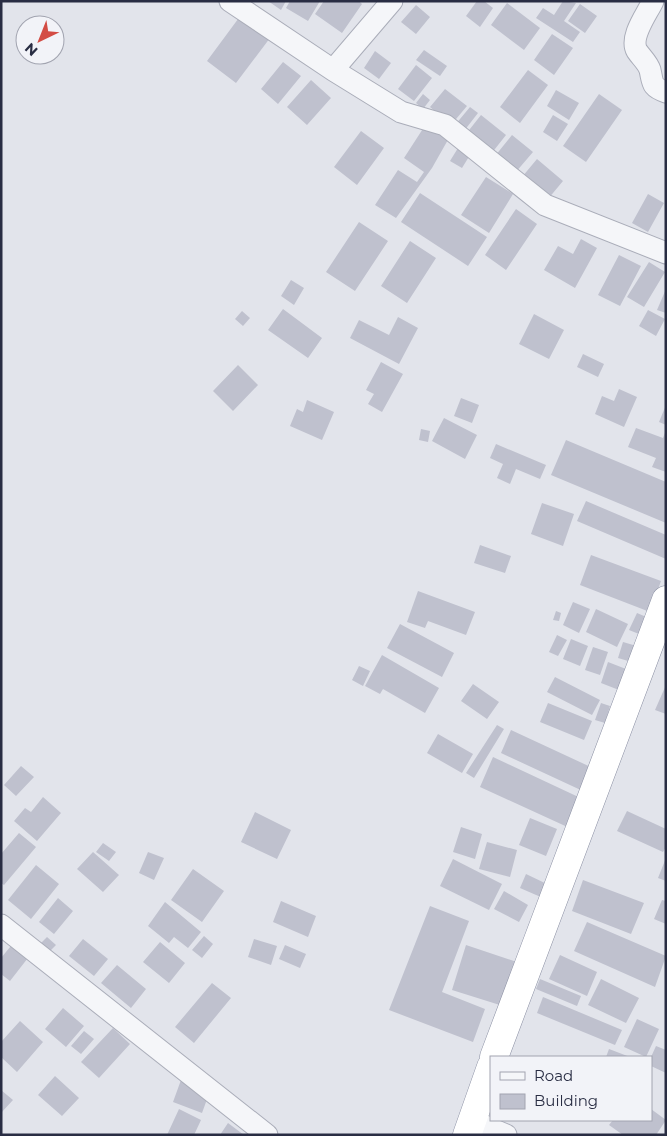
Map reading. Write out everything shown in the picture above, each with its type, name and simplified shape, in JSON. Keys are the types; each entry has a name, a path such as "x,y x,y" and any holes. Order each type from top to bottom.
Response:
{"highway":[{"path":"494,1056 666,600"},
{"path":"470,1128 490,1070"}],"street":[{"path":"231,1 333,70 401,112 444,125 545,205 666,253"},
{"path":"333,70 392,1"},
{"path":"654,1 635,38 634,44 650,68 651,84 656,89 666,92"},
{"path":"1,925 267,1135"},
{"path":"470,1128 506,1135"}],"building":[{"path":"268,1 286,1 281,10"},
{"path":"290,1 320,1 308,21 286,8"},
{"path":"324,1 359,1 362,4 342,33 315,14"},
{"path":"477,1 484,1 493,8 480,27 466,16"},
{"path":"563,1 576,3 564,21 580,32 573,42 536,18 543,8 554,15"},
{"path":"507,3 540,28 524,50 491,25"},
{"path":"580,4 597,16 585,33 568,21"},
{"path":"416,5 430,17 416,34 401,22"},
{"path":"241,15 270,38 236,83 207,61"},
{"path":"552,34 573,48 554,75 534,60"},
{"path":"424,50 447,66 440,76 416,60"},
{"path":"375,51 391,63 379,79 364,68"},
{"path":"283,62 301,76 278,104 261,89"},
{"path":"416,65 432,78 414,101 398,89"},
{"path":"528,70 548,85 520,123 500,107"},
{"path":"311,80 331,98 307,125 287,107"},
{"path":"445,89 467,106 451,125 430,107"},
{"path":"556,90 579,103 569,120 547,106"},
{"path":"423,94 430,100 423,109 416,103"},
{"path":"599,94 622,110 586,162 563,146"},
{"path":"470,107 478,113 464,131 455,125"},
{"path":"481,115 506,135 491,154 466,134"},
{"path":"553,115 568,124 557,141 543,132"},
{"path":"426,124 449,138 432,168 396,218 375,205 398,170 417,182 424,172 404,158"},
{"path":"361,131 384,148 357,185 334,167"},
{"path":"512,135 533,152 515,173 495,156"},
{"path":"458,148 470,155 462,168 450,161"},
{"path":"537,159 563,181 548,199 522,177"},
{"path":"486,177 513,194 489,233 461,215"},
{"path":"420,193 487,237 468,266 401,222"},
{"path":"648,194 664,203 648,232 632,223"},
{"path":"516,209 537,224 506,270 485,255"},
{"path":"359,222 388,241 355,291 326,272"},
{"path":"581,239 597,248 575,288 544,270 558,246 573,254"},
{"path":"410,241 436,258 407,303 381,286"},
{"path":"619,255 641,266 620,306 598,295"},
{"path":"649,262 665,272 644,307 627,297"},
{"path":"291,280 304,288 294,305 281,296"},
{"path":"666,289 666,313 657,310"},
{"path":"283,309 322,338 308,358 268,330"},
{"path":"648,310 665,319 656,336 639,326"},
{"path":"242,311 250,318 243,326 235,319"},
{"path":"534,314 564,330 549,359 519,344"},
{"path":"398,317 418,328 399,364 350,338 359,320 389,335"},
{"path":"583,354 604,364 598,377 577,367"},
{"path":"381,362 403,374 382,412 368,404 374,394 366,390"},
{"path":"238,365 258,385 233,411 213,391"},
{"path":"619,389 637,397 624,427 595,414 602,396 614,401"},
{"path":"461,398 479,405 472,423 454,416"},
{"path":"307,400 334,412 322,440 290,426 297,409 303,412"},
{"path":"666,405 666,425 659,422"},
{"path":"444,418 477,435 465,459 432,441"},
{"path":"636,428 663,438 666,430 666,472 652,467 656,458 628,447"},
{"path":"421,429 430,431 428,442 419,440"},
{"path":"566,440 666,482 666,523 551,475"},
{"path":"496,444 546,465 540,479 516,469 510,484 497,478 503,464 490,458"},
{"path":"586,501 666,535 666,559 577,521"},
{"path":"542,503 574,514 563,546 531,534"},
{"path":"480,545 511,556 505,573 474,563"},
{"path":"591,555 661,581 650,612 580,585"},
{"path":"418,591 475,612 466,635 428,621 425,628 407,622"},
{"path":"573,602 590,609 579,633 563,625"},
{"path":"596,609 628,624 617,647 586,632"},
{"path":"556,611 561,613 559,621 553,620"},
{"path":"637,613 651,619 644,636 629,630"},
{"path":"400,624 454,653 442,677 387,648"},
{"path":"557,635 567,640 558,656 549,652"},
{"path":"571,639 588,646 580,666 563,659"},
{"path":"623,642 640,647 635,663 618,658"},
{"path":"593,647 608,652 600,675 585,670"},
{"path":"382,655 439,688 425,713 383,689 380,694 365,686"},
{"path":"608,662 626,669 619,690 601,683"},
{"path":"359,666 370,671 363,686 352,680"},
{"path":"555,677 600,700 592,715 547,692"},
{"path":"473,684 499,702 487,719 461,701"},
{"path":"666,685 666,714 655,710"},
{"path":"548,703 592,721 584,740 540,722"},
{"path":"601,703 610,706 605,723 595,720"},
{"path":"497,725 504,729 474,778 466,773"},
{"path":"511,730 595,769 585,792 501,753"},
{"path":"438,734 473,754 462,773 427,753"},
{"path":"493,757 587,801 574,830 480,787"},
{"path":"21,766 34,777 16,796 4,785"},
{"path":"43,797 61,813 37,841 14,821 25,808 31,812"},
{"path":"627,811 666,829 666,847 663,852 617,831"},
{"path":"255,812 291,830 277,859 241,842"},
{"path":"530,818 557,829 546,856 519,845"},
{"path":"461,827 482,834 475,859 453,852"},
{"path":"19,833 36,847 4,885 1,883 1,854"},
{"path":"487,842 517,850 510,877 479,869"},
{"path":"103,843 116,852 109,861 96,852"},
{"path":"93,852 119,875 103,892 77,869"},
{"path":"148,852 164,858 154,880 139,873"},
{"path":"666,858 666,881 658,878"},
{"path":"453,859 502,884 489,910 440,886"},
{"path":"36,865 59,884 31,919 8,900"},
{"path":"193,869 224,891 202,922 171,900"},
{"path":"526,874 549,885 543,898 520,888"},
{"path":"583,880 644,903 631,934 572,911"},
{"path":"504,891 528,905 519,922 494,909"},
{"path":"58,898 73,911 54,934 39,922"},
{"path":"662,900 666,901 666,924 654,919"},
{"path":"281,901 316,916 308,937 273,922"},
{"path":"165,902 201,932 188,948 174,937 169,943 148,926"},
{"path":"430,906 469,921 442,992 485,1009 473,1042 389,1010"},
{"path":"587,922 666,956 655,987 574,951"},
{"path":"204,936 213,944 202,958 192,950"},
{"path":"47,937 56,945 50,951 41,943"},
{"path":"83,939 108,959 94,976 69,956"},
{"path":"254,939 277,946 271,965 248,957"},
{"path":"15,941 31,954 10,981 1,974 1,958"},
{"path":"160,942 185,963 169,983 143,962"},
{"path":"285,945 306,954 300,968 279,959"},
{"path":"466,945 517,962 503,1006 452,990"},
{"path":"560,955 597,972 587,996 549,979"},
{"path":"117,965 146,989 131,1008 101,983"},
{"path":"540,979 581,996 577,1006 536,989"},
{"path":"601,979 639,998 626,1023 588,1005"},
{"path":"212,983 231,998 194,1043 175,1027"},
{"path":"543,997 622,1030 615,1045 537,1013"},
{"path":"63,1008 84,1026 66,1047 45,1029"},
{"path":"637,1019 659,1029 646,1056 624,1047"},
{"path":"20,1021 43,1042 17,1072 1,1057 1,1042"},
{"path":"113,1028 130,1044 99,1078 81,1062"},
{"path":"84,1031 94,1039 81,1054 71,1046"},
{"path":"656,1046 666,1050 666,1073 652,1066 651,1056"},
{"path":"609,1049 627,1056 606,1056"},
{"path":"55,1076 79,1098 62,1116 38,1095"},
{"path":"181,1080 210,1091 202,1113 173,1102"},
{"path":"1,1090 13,1100 1,1113"},
{"path":"179,1109 201,1120 194,1135 167,1135"},
{"path":"652,1110 666,1120 656,1135 623,1135 609,1125 612,1121 652,1121"},
{"path":"228,1123 244,1135 220,1135"}]}
